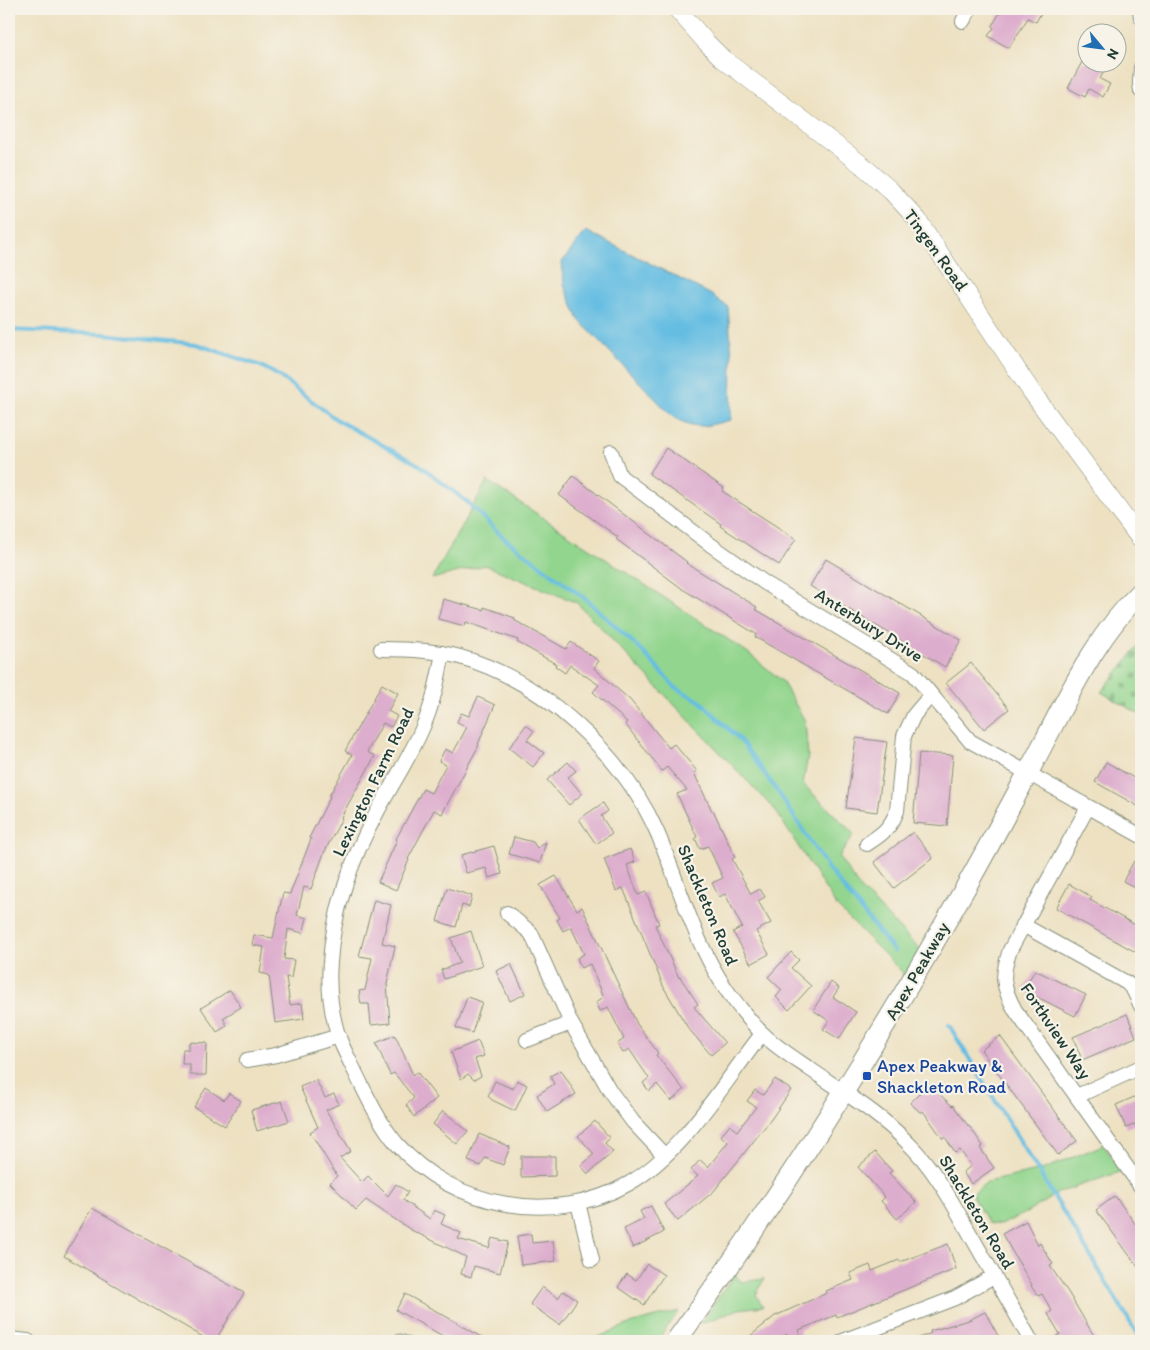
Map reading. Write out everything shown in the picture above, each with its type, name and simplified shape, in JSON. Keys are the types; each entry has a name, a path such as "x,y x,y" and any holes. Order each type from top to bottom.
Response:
{"main road":[{"name":"Apex Peakway","path":"676,1341 733,1262 797,1166 881,1032 947,919 1091,654 1121,613 1141,592"}],"street":[{"name":"Tingen Road","path":"677,9 724,59 862,165 891,191 917,219 1037,399 1141,540"},
{"path":"1140,9 1141,17"},
{"path":"1141,67 1141,91"},
{"name":"Anterbury Drive","path":"611,452 620,476 712,545 765,582 913,673 970,741 1141,836"},
{"name":"Shackleton Road","path":"381,649 407,649 443,653 487,666 536,693 557,708 586,734 619,770 646,811 656,831 710,965 735,1002 762,1034 779,1048 871,1111 907,1141 917,1152 946,1190 1031,1341"},
{"name":"Lexington Farm Road","path":"443,653 434,698 421,732 366,833 344,892 332,940 330,962 332,1007 338,1036 373,1109 384,1127 403,1150 426,1170 463,1192 503,1204 548,1207 578,1203 605,1195 628,1184 665,1156 688,1132 762,1034"},
{"path":"867,844 888,829 893,821 897,811 904,736 914,715 932,695"},
{"name":"Forthview Way","path":"1088,807 1010,950 1005,967 1006,993 1015,1010 1141,1187"},
{"path":"507,913 531,933 571,1023 610,1091 633,1122 665,1156"},
{"path":"1023,925 1127,983 1134,991 1141,1006"},
{"path":"527,1040 571,1023"},
{"path":"247,1060 276,1055 338,1036"},
{"path":"1076,1096 1141,1067"},
{"path":"578,1203 592,1260"},
{"path":"843,1341 955,1298 994,1276"},
{"path":"9,1338 28,1341"}],"lane":[{"path":"392,1341 400,1338 408,1341"}],"green space":[{"path":"487,481 747,652 782,681 805,721 808,756 803,784 854,834 839,857 859,887 923,953 905,980 902,972 837,907 775,810 577,603 485,565 432,579"},
{"path":"1141,643 1141,715 1101,692"},
{"path":"1103,1145 1123,1171 1058,1193 1028,1212 1000,1225 988,1223 973,1198 973,1194 987,1182 1042,1170"},
{"path":"735,1274 741,1282 764,1279 756,1295 763,1306 739,1309 700,1324"},
{"path":"679,1311 657,1341 589,1341 629,1324"}],"water":[{"path":"586,231 710,294 728,307 732,356 731,420 695,426 673,417 579,320 564,285 562,262"}],"building":[{"path":"1002,9 1043,9 1036,22 1028,18 1009,48 988,36 994,28 992,26"},
{"path":"1078,69 1078,72 1104,72 1100,79 1110,84 1103,97 1089,89 1085,97 1068,88"},
{"path":"666,448 724,488 722,491 796,539 779,565 720,526 721,524 649,474"},
{"path":"573,476 686,563 757,607 755,609 900,693 888,714 755,637 756,634 684,590 616,539 618,537 559,495"},
{"path":"826,559 961,640 945,667 810,586"},
{"path":"443,599 484,610 484,607 515,618 514,620 566,649 571,642 599,661 594,668 630,700 669,748 674,744 697,771 694,773 735,857 732,859 751,894 760,889 765,897 758,901 771,923 756,931 769,954 751,964 733,932 742,927 725,894 719,897 712,883 723,878 708,846 700,849 695,838 697,837 677,794 687,790 667,767 662,771 625,724 627,722 593,692 599,685 570,665 565,673 555,666 556,664 517,642 518,640 466,622 465,626 438,619"},
{"path":"971,663 1009,709 984,729 946,683"},
{"path":"382,684 398,693 388,711 397,716 391,727 383,723 367,752 375,756 341,817 324,853 311,889 304,887 297,915 307,918 303,933 288,929 284,959 294,960 291,978 286,977 290,1005 302,1003 304,1019 275,1023 269,975 260,973 264,947 252,945 254,935 273,938 283,893 290,894 311,839 309,838 329,796 352,755 345,751"},
{"path":"478,697 495,705 479,745 442,814 434,810 408,859 396,890 378,882 396,839 423,789 431,793 446,765 439,761 445,749 453,753 467,727 457,722 461,713 469,716"},
{"path":"526,725 534,731 527,740 544,753 533,767 509,748"},
{"path":"856,738 887,742 877,812 846,808"},
{"path":"919,753 953,755 947,826 913,823"},
{"path":"568,762 576,771 568,777 582,794 569,805 547,780"},
{"path":"1106,762 1141,782 1141,808 1095,782"},
{"path":"603,803 608,811 601,816 612,833 596,844 579,819"},
{"path":"913,832 933,858 894,888 874,862"},
{"path":"514,837 533,842 537,848 546,842 540,863 509,854"},
{"path":"494,846 502,874 489,878 486,868 466,873 461,855"},
{"path":"630,849 635,862 627,865 638,895 646,892 659,924 655,925 679,978 698,1004 694,1007 725,1043 711,1055 688,1028 664,988 623,888 616,891 604,859"},
{"path":"1134,861 1141,865 1141,891 1123,881"},
{"path":"556,876 577,910 582,907 637,1024 658,1053 656,1055 684,1090 671,1101 657,1084 649,1091 643,1083 649,1078 629,1049 623,1053 617,1044 624,1039 608,1007 600,1011 596,1002 604,997 590,964 581,968 577,958 584,954 571,927 563,931 557,920 560,918 540,885"},
{"path":"1069,884 1092,897 1090,900 1141,928 1141,955 1056,908"},
{"path":"447,888 472,896 469,907 462,905 456,927 437,921"},
{"path":"374,900 391,905 382,943 395,946 387,984 390,1023 371,1025 369,1004 361,1004 359,991 365,990 372,958 359,956"},
{"path":"471,931 482,966 444,979 441,970 460,963 451,938"},
{"path":"791,952 799,960 791,968 811,986 789,1010 776,997 782,990 768,977"},
{"path":"511,964 525,994 510,1001 496,971"},
{"path":"1035,970 1086,995 1075,1016 1023,990"},
{"path":"831,982 839,988 833,997 856,1012 839,1039 823,1029 829,1021 813,1010"},
{"path":"230,990 241,1007 223,1018 227,1026 217,1032 201,1008"},
{"path":"467,997 482,1002 472,1033 456,1028"},
{"path":"1127,1014 1136,1037 1082,1060 1073,1037"},
{"path":"395,1035 413,1075 417,1072 437,1098 414,1117 406,1105 414,1098 394,1073 390,1075 376,1043"},
{"path":"1000,1036 1077,1141 1058,1155 981,1050"},
{"path":"478,1041 484,1056 475,1059 481,1076 474,1080 468,1074 461,1079 451,1052"},
{"path":"189,1042 207,1043 206,1075 190,1075 190,1064 182,1064 183,1049 189,1049"},
{"path":"561,1070 576,1094 547,1112 537,1095 554,1084 550,1076"},
{"path":"775,1079 791,1090 772,1118 714,1191 678,1221 664,1204 698,1176 691,1170 700,1160 708,1167 728,1142 721,1136 729,1125 737,1131 756,1107 747,1101 755,1090 763,1095"},
{"path":"316,1080 325,1098 334,1094 339,1104 326,1110 351,1151 340,1158 362,1182 368,1176 388,1196 396,1184 408,1192 403,1200 430,1219 434,1210 445,1215 441,1224 461,1233 458,1239 489,1248 492,1238 508,1242 500,1273 474,1266 471,1277 461,1274 466,1257 411,1230 366,1200 356,1210 330,1183 337,1176 310,1132 318,1127 300,1087"},
{"path":"517,1080 527,1085 515,1111 492,1100 488,1096 495,1081 513,1089"},
{"path":"929,1084 953,1105 983,1146 980,1148 994,1168 971,1184 963,1172 971,1166 960,1150 955,1153 945,1137 943,1139 923,1111 921,1113 910,1103"},
{"path":"206,1088 224,1100 229,1093 241,1101 225,1126 194,1107"},
{"path":"1141,1094 1141,1122 1126,1128 1116,1105"},
{"path":"282,1101 289,1121 257,1131 251,1110"},
{"path":"443,1111 468,1131 457,1144 433,1124"},
{"path":"595,1121 610,1138 605,1143 613,1152 588,1174 581,1166 594,1154 578,1136"},
{"path":"479,1134 510,1147 503,1165 485,1158 481,1166 468,1161"},
{"path":"875,1152 892,1171 889,1173 916,1202 897,1219 881,1201 885,1197 858,1167"},
{"path":"521,1156 555,1156 555,1176 521,1177"},
{"path":"1115,1196 1141,1232 1141,1271 1096,1210"},
{"path":"651,1206 664,1232 633,1248 624,1229 644,1219 640,1211"},
{"path":"92,1208 244,1293 215,1341 210,1341 64,1256"},
{"path":"1026,1221 1038,1245 1040,1243 1053,1264 1050,1266 1097,1341 1049,1341 1060,1334 1048,1314 1052,1311 1042,1294 1038,1296 1031,1286 1002,1234"},
{"path":"531,1234 532,1243 553,1241 556,1261 521,1265 517,1236"},
{"path":"948,1244 956,1269 837,1317 836,1315 799,1330 800,1334 789,1339 787,1334 777,1341 744,1341 775,1316 853,1280 850,1273 870,1265 872,1271"},
{"path":"647,1264 664,1275 644,1305 618,1287 627,1274 636,1280"},
{"path":"542,1287 558,1298 563,1291 577,1300 560,1325 530,1304"},
{"path":"405,1294 488,1341 452,1341 396,1310"},
{"path":"985,1312 1001,1341 911,1341 931,1333 930,1331 969,1320"}],"waterway":[{"path":"9,330 104,334 196,344 261,366 279,376 337,420 421,466 467,502 503,537 588,601 641,650 676,688 700,701 741,741 780,795 829,870 894,951"},
{"path":"949,1025 1141,1341"}],"place":[{"name":"Apex Peakway & Shackleton Road","path":"867,1076"}]}
